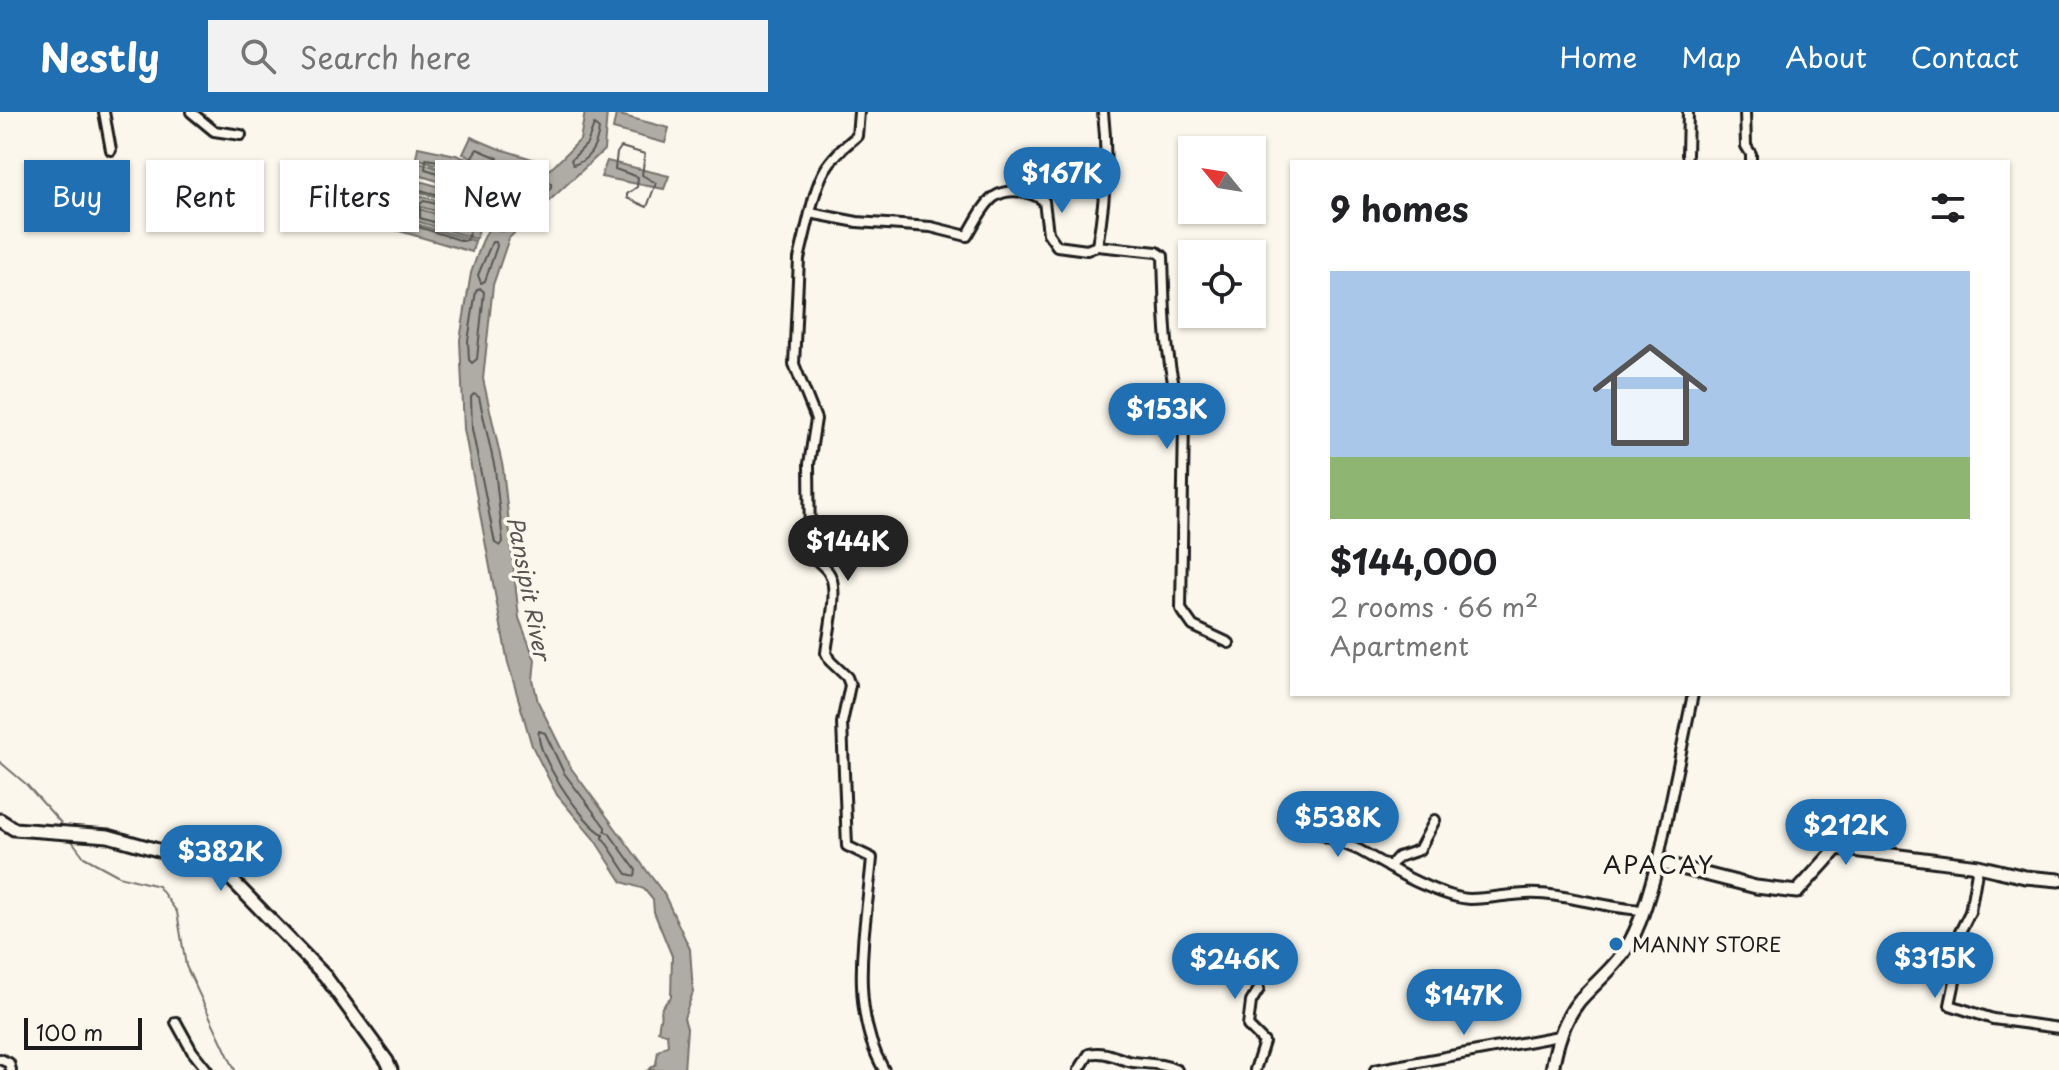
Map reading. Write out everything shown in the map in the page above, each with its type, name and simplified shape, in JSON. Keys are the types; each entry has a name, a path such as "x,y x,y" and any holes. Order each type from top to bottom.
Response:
{"street":[{"path":"104,112 111,150"},
{"path":"191,112 214,131 241,135"},
{"path":"859,112 857,136 832,156 817,184 799,259 794,364 816,419 809,464 810,550 813,559 831,575 833,588 826,653 850,685 842,723 847,846 872,858 862,983 865,1025 873,1051 884,1070"},
{"path":"1097,246 1106,139 1103,112"},
{"path":"1687,155 1688,112"},
{"path":"1745,112 1746,146 1751,160"},
{"path":"810,213 857,222 931,227 967,236 994,197 1012,191 1038,195 1044,201 1048,233 1057,246 1087,250 1097,246 1157,252 1163,256 1166,343 1174,394 1184,420 1181,609 1193,626 1229,643"},
{"path":"1552,1070 1559,1036 1578,1002 1618,960 1644,910 1658,862 1693,696"},
{"path":"1284,819 1359,850 1450,894 1469,899 1539,893 1618,910 1644,910"},
{"path":"0,820 14,829 108,836 165,852 228,876 325,976 391,1070"},
{"path":"1389,867 1398,857 1419,850 1435,820"},
{"path":"1658,862 1756,887 1797,892 1837,848 2059,880"},
{"path":"1978,866 1970,912 1959,934 1958,967 1950,1005 1993,1019 2059,1028"},
{"path":"1255,1070 1264,1042 1248,1026 1251,1002 1259,989"},
{"path":"176,1022 207,1070"},
{"path":"1375,1070 1559,1036"},
{"path":"1079,1070 1089,1054 1110,1052 1132,1062 1164,1064 1177,1070"},
{"path":"0,1059 9,1063 11,1070"}],"water":[{"path":"585,112 607,112 604,150 549,201 549,169 580,140"},
{"path":"616,114 669,128 665,143 613,129"},
{"path":"471,137 535,160 480,160 463,154"},
{"path":"418,147 469,160 435,160 435,164 416,158"},
{"path":"607,161 669,176 664,189 601,177"},
{"path":"419,162 435,167 435,180 419,175"},
{"path":"419,181 435,185 435,196 419,192"},
{"path":"419,196 435,200 435,211 419,206"},
{"path":"419,209 435,214 435,227 419,222"},
{"path":"419,225 435,232 444,232 475,241 472,252 403,232 419,232"},
{"path":"453,232 478,232 476,239"},
{"path":"487,232 515,232 509,238 493,285 483,379 503,468 519,618 535,660 533,680 538,702 571,768 664,894 690,949 693,992 684,1018 687,1028 684,1070 648,1070 656,1064 658,1051 668,1045 667,1034 658,1031 662,1007 671,997 672,956 654,912 653,900 644,889 622,882 594,839 557,795 532,746 508,663 464,429 460,340 471,273"}],"waterway":[{"path":"0,762 26,784 61,823"},
{"path":"72,841 84,857 119,876 158,886 177,912 186,966 235,1070"}],"place":[{"name":"MANNY STORE","path":"1616,944"}],"district":[{"name":"APACAY","path":"1659,864"}],"water label":[{"name":"Pansipit River","path":"530,588"}]}
